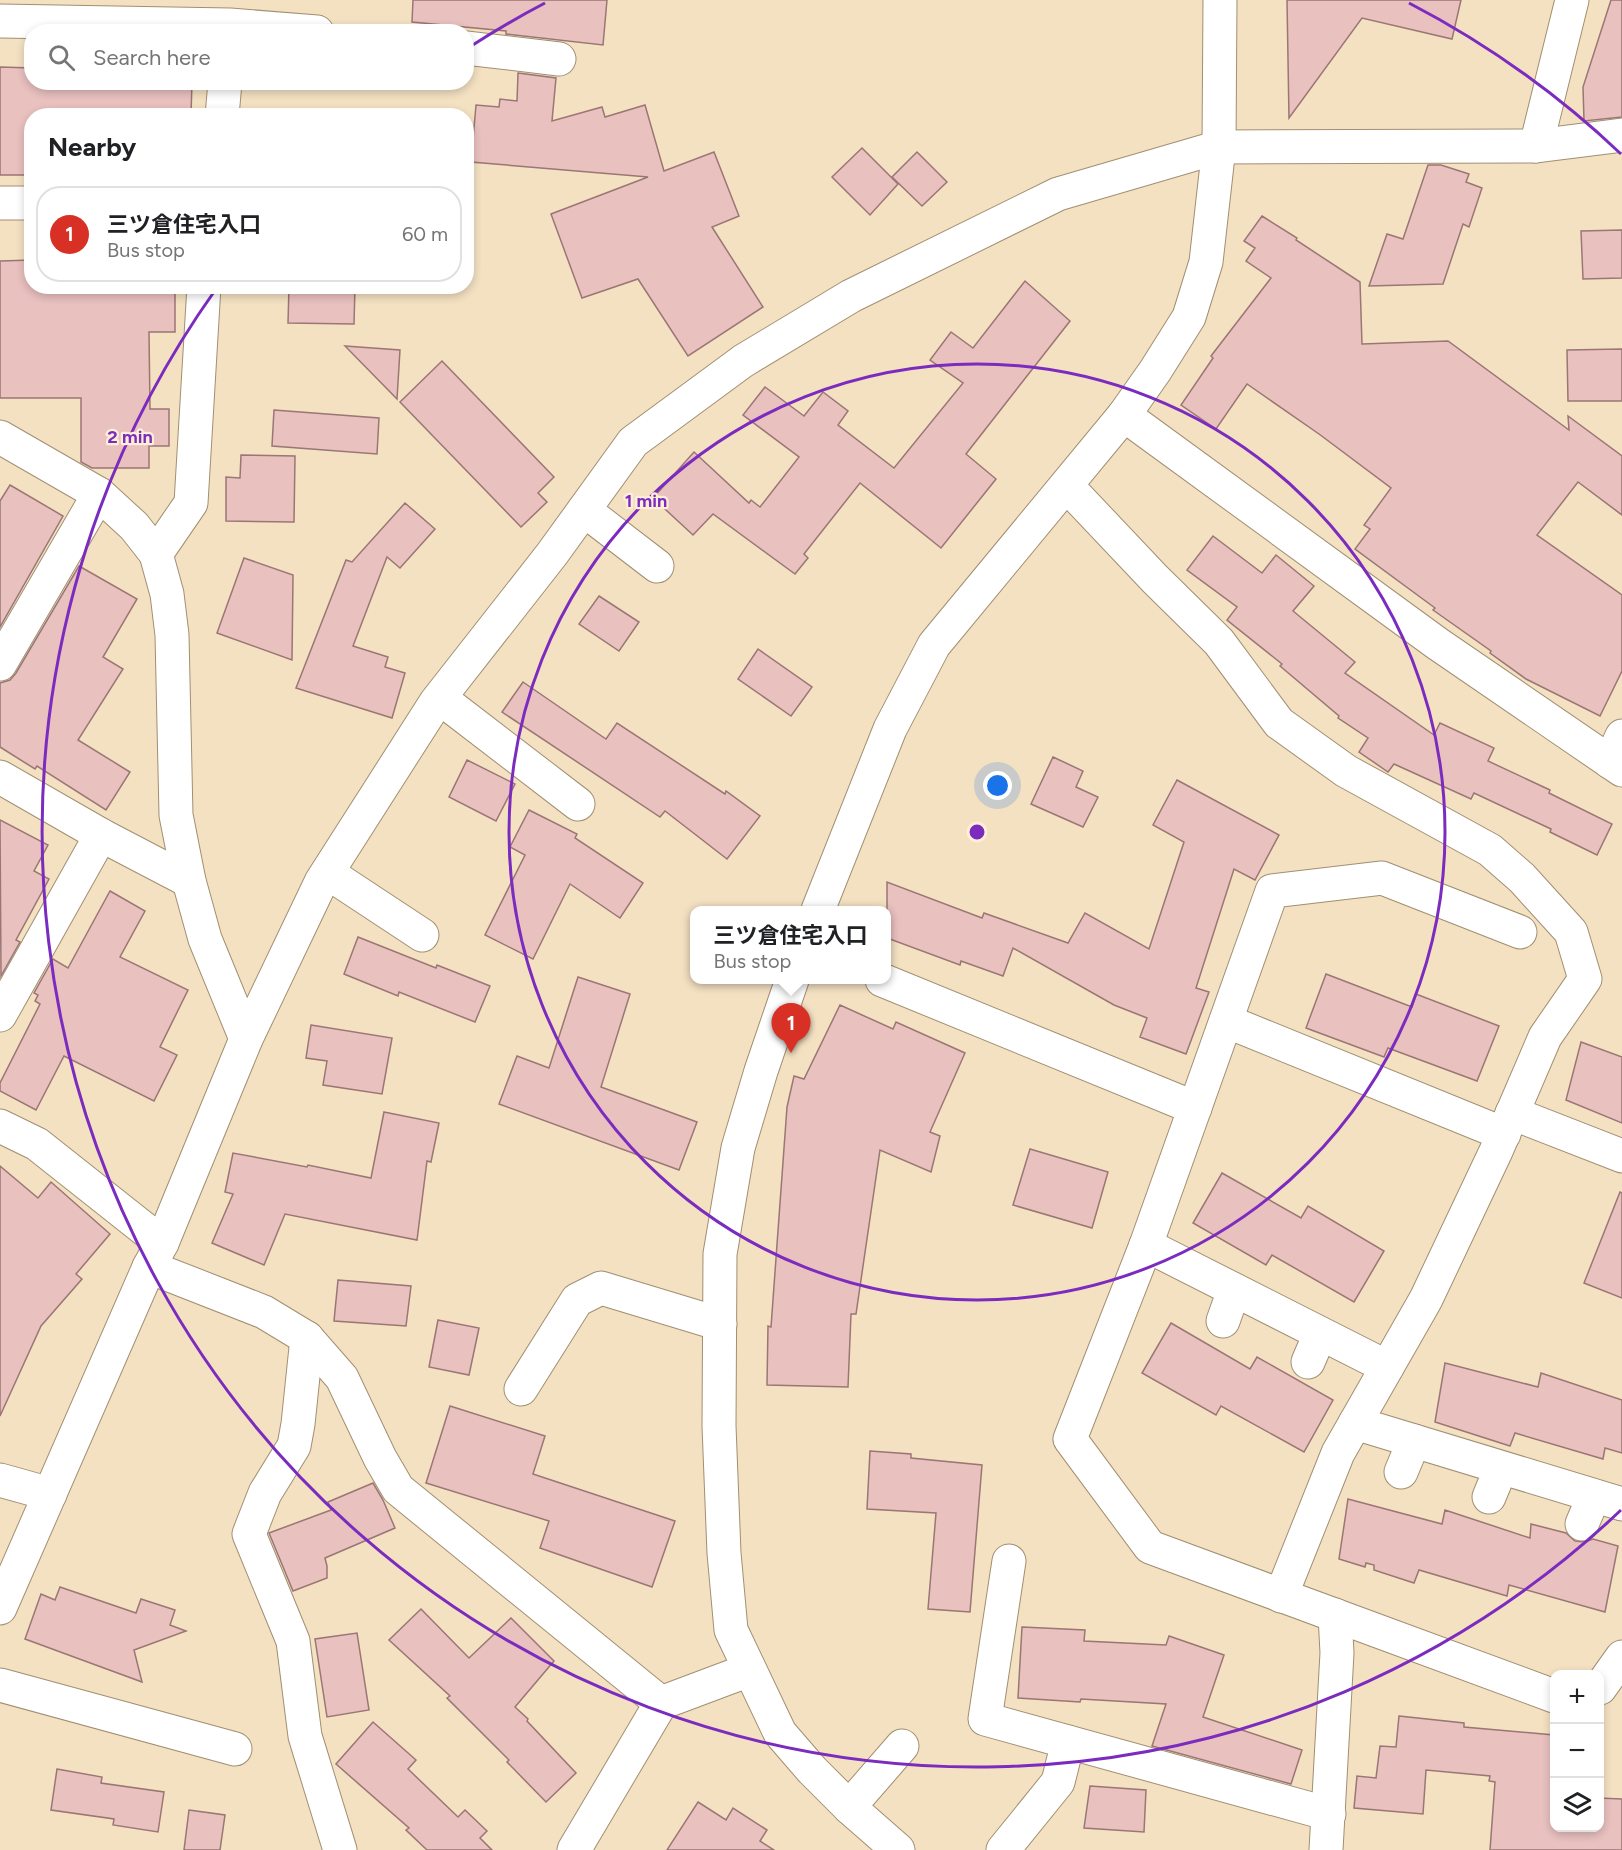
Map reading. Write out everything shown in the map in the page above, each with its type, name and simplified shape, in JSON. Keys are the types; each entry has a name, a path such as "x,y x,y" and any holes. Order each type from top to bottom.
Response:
{"street":[{"path":"820,906 890,729 934,645 1124,415 1189,317 1206,262 1219,147 1220,0"},
{"path":"1536,146 1572,0"},
{"path":"0,21 232,19 265,24"},
{"path":"474,49 559,59"},
{"path":"223,108 224,90"},
{"path":"0,1608 156,1255 246,1039 321,882 440,698 552,554 633,442 743,361 851,296 1058,194 1219,147 1536,146 1622,135"},
{"path":"0,203 24,203"},
{"path":"156,554 191,503 204,294"},
{"path":"1124,415 1438,644 1618,756"},
{"path":"0,437 99,494 134,526 156,554 167,594 172,635 176,815 189,881 205,939 246,1039"},
{"path":"1067,486 1155,579 1219,642 1279,723 1346,771 1490,850 1522,878 1571,932 1585,979 1545,1037 1508,1124 1426,1299 1338,1453 1281,1596"},
{"path":"0,664 99,494"},
{"path":"584,510 657,566"},
{"path":"440,698 578,804"},
{"path":"0,777 101,835 189,881"},
{"path":"0,1015 101,835"},
{"path":"328,873 422,935"},
{"path":"1520,932 1382,878 1272,891 1146,1245 1070,1439 1150,1547 1550,1695"},
{"path":"791,984 738,1148 720,1254 719,1426 724,1553 731,1630 780,1733 812,1770 849,1807 898,1850"},
{"path":"891,984 1195,1108"},
{"path":"1226,1021 1508,1124 1622,1156"},
{"path":"0,1126 37,1144 156,1255 264,1312 307,1338 342,1378 380,1458 398,1489 662,1703"},
{"path":"1146,1245 1234,1290 1314,1348 1387,1367"},
{"path":"521,1389 577,1300 601,1288 720,1324"},
{"path":"1223,1321 1234,1290"},
{"path":"307,1338 294,1446 265,1493 249,1534 292,1641 305,1736 340,1850"},
{"path":"1355,1423 1414,1441 1495,1482 1599,1508"},
{"path":"1401,1472 1414,1441"},
{"path":"0,1480 50,1494"},
{"path":"1009,1561 985,1719 1329,1814"},
{"path":"1326,1850 1336,1653 1335,1615"},
{"path":"1604,1681 1622,1657"},
{"path":"574,1850 662,1703 749,1670"},
{"path":"0,1685 235,1749"},
{"path":"1003,1850 1058,1782 1068,1742"},
{"path":"849,1807 902,1746"}],"building":[{"path":"413,0 607,0 603,45 506,34 506,31 474,28 474,24 412,22"},
{"path":"1287,0 1461,0 1452,39 1362,18 1289,118"},
{"path":"1611,0 1622,0 1622,117 1584,121 1583,87"},
{"path":"0,67 24,68 24,90 192,90 191,108 24,108 24,175 0,175"},
{"path":"518,73 556,78 552,121 602,107 605,117 645,105 664,171 714,152 739,216 712,227 763,307 688,356 638,279 582,298 551,214 648,177 474,162 476,105 499,107 500,99 517,101"},
{"path":"862,148 898,184 870,215 832,177"},
{"path":"917,152 947,182 922,206 892,177"},
{"path":"1428,165 1441,165 1469,174 1466,182 1482,188 1469,227 1463,224 1443,284 1369,286 1387,234 1403,239"},
{"path":"1262,216 1360,282 1362,344 1448,341 1569,430 1568,416 1622,456 1622,515 1578,482 1537,535 1622,595 1622,671 1600,716 1526,679 1355,549 1370,529 1364,525 1391,488 1319,434 1247,384 1216,429 1181,405 1213,358 1211,356 1271,278 1246,261 1255,248 1244,241"},
{"path":"1622,230 1622,278 1583,279 1581,231"},
{"path":"24,260 24,294 175,294 175,332 149,332 150,409 169,409 169,446 149,446 149,468 92,468 81,462 81,398 0,398 0,261"},
{"path":"1025,281 1070,321 966,454 996,479 941,548 860,483 804,554 808,558 795,574 713,514 693,535 653,498 694,452 749,503 751,500 760,507 799,457 743,415 765,387 804,416 823,392 848,411 838,425 894,468 963,383 930,360 951,332 973,348"},
{"path":"289,294 355,294 354,324 288,323"},
{"path":"345,346 400,350 397,399"},
{"path":"1622,349 1622,401 1568,401 1567,350"},
{"path":"442,361 554,477 538,493 547,502 521,527 400,402"},
{"path":"274,410 379,418 377,454 272,446"},
{"path":"241,455 295,456 294,522 226,521 226,477 240,478"},
{"path":"10,485 63,516 0,627 0,501"},
{"path":"405,503 435,529 400,568 387,557 353,646 388,657 385,667 405,673 392,718 296,688 346,560 352,562"},
{"path":"1213,536 1262,573 1276,555 1314,586 1293,611 1355,662 1345,673 1434,735 1440,723 1494,748 1488,761 1550,790 1549,793 1612,824 1597,855 1550,832 1551,829 1474,793 1471,799 1394,764 1388,772 1359,752 1368,738 1338,718 1339,716 1280,666 1282,664 1227,620 1237,607 1187,570"},
{"path":"244,558 293,575 292,660 217,633"},
{"path":"79,566 137,599 103,657 123,669 78,740 130,772 106,810 37,766 35,769 0,747 0,683 10,680 16,673"},
{"path":"599,596 639,622 619,651 579,624"},
{"path":"758,649 812,687 791,716 738,679"},
{"path":"523,682 606,739 617,723 725,794 726,791 760,816 727,859 665,811 660,817 502,712"},
{"path":"1053,757 1083,771 1076,787 1098,797 1083,827 1031,804"},
{"path":"467,760 515,784 496,821 449,797"},
{"path":"1177,780 1279,835 1255,880 1234,869 1196,988 1209,992 1186,1054 1140,1037 1147,1018 1114,1005 1013,948 1003,976 961,961 960,965 891,939 891,906 887,906 887,882 982,918 984,913 1068,943 1085,913 1149,949 1184,842 1153,825"},
{"path":"529,810 577,834 575,838 643,883 620,918 570,884 533,959 485,935 525,855 510,847"},
{"path":"0,820 48,845 34,871 49,879 16,940 20,942 1,976"},
{"path":"110,891 145,911 120,957 188,990 160,1047 177,1055 154,1101 64,1056 36,1110 0,1091 0,1083 40,1004 35,1001 38,995 34,993 53,959 68,968"},
{"path":"358,937 436,968 437,965 490,986 475,1022 399,992 398,996 344,974"},
{"path":"1326,974 1412,1007 1416,994 1499,1026 1477,1081 1388,1048 1384,1057 1306,1028"},
{"path":"578,977 630,994 601,1087 697,1122 679,1170 499,1104 517,1056 549,1068"},
{"path":"840,1005 893,1029 896,1022 965,1053 930,1132 940,1136 931,1172 880,1150 856,1314 851,1314 848,1387 767,1385 768,1326 771,1327 787,1107 794,1076 804,1079"},
{"path":"311,1025 392,1038 382,1094 323,1085 327,1061 306,1058"},
{"path":"1581,1042 1622,1057 1622,1123 1566,1100"},
{"path":"384,1112 439,1123 431,1162 427,1161 417,1240 285,1214 264,1265 212,1243 233,1194 225,1192 233,1153 371,1178"},
{"path":"1030,1149 1108,1172 1092,1228 1013,1205"},
{"path":"0,1166 38,1198 51,1182 110,1234 76,1274 82,1279 41,1326 0,1416"},
{"path":"1222,1173 1301,1218 1308,1206 1384,1251 1354,1302 1272,1255 1266,1265 1193,1223"},
{"path":"1620,1192 1622,1193 1622,1298 1584,1283"},
{"path":"338,1280 411,1286 406,1326 334,1321"},
{"path":"438,1320 479,1328 469,1375 429,1367"},
{"path":"1171,1323 1250,1369 1257,1357 1333,1400 1304,1452 1221,1406 1216,1415 1142,1373"},
{"path":"1445,1363 1538,1387 1541,1373 1622,1400 1622,1453 1605,1448 1603,1459 1515,1433 1510,1446 1435,1422"},
{"path":"450,1406 545,1436 533,1474 675,1521 652,1587 540,1548 549,1521 426,1483"},
{"path":"870,1451 911,1454 911,1458 982,1465 970,1612 928,1609 936,1513 867,1509"},
{"path":"373,1483 395,1528 325,1558 327,1578 293,1591 269,1533 331,1510 328,1502"},
{"path":"1348,1499 1442,1524 1445,1510 1530,1538 1531,1524 1566,1533 1575,1541 1585,1542 1593,1539 1618,1546 1605,1612 1509,1585 1507,1596 1419,1570 1414,1583 1374,1570 1374,1565 1366,1563 1365,1567 1339,1559"},
{"path":"60,1587 136,1613 141,1599 175,1610 170,1625 186,1631 134,1650 142,1682 25,1639 41,1594 55,1600"},
{"path":"421,1609 469,1658 511,1618 554,1661 515,1707 576,1773 546,1802 507,1762 509,1760 447,1698 450,1696 389,1640"},
{"path":"1022,1627 1085,1630 1084,1641 1166,1645 1169,1636 1224,1655 1203,1717 1302,1750 1291,1784 1152,1746 1166,1704 1018,1698"},
{"path":"357,1633 369,1710 327,1717 315,1639"},
{"path":"1399,1716 1464,1723 1464,1727 1550,1735 1550,1832 1604,1832 1604,1798 1622,1799 1622,1850 1490,1850 1495,1782 1489,1781 1490,1776 1426,1770 1423,1814 1354,1808 1357,1776 1376,1778 1380,1746 1396,1747"},
{"path":"373,1722 416,1760 408,1769 458,1817 465,1810 487,1831 480,1838 492,1850 427,1850 406,1830 409,1828 336,1764"},
{"path":"57,1769 102,1777 101,1783 164,1792 158,1832 113,1825 114,1819 51,1810"},
{"path":"1090,1786 1146,1790 1144,1832 1084,1828"},
{"path":"698,1802 726,1820 733,1808 767,1830 760,1841 774,1850 667,1850"},
{"path":"189,1810 225,1815 220,1850 184,1850"}],"place":[{"name":"三ツ倉住宅入口","path":"791,1053"}]}
